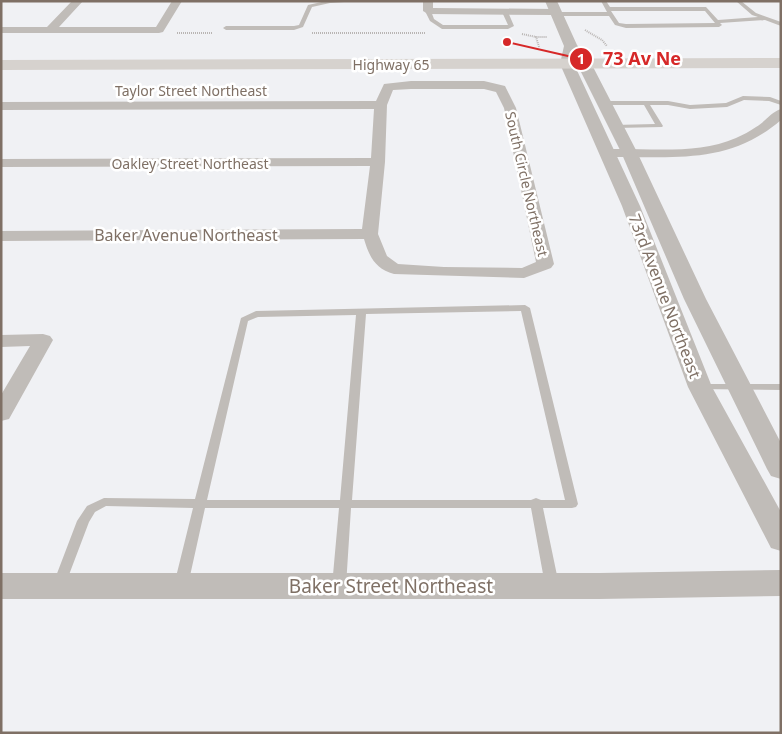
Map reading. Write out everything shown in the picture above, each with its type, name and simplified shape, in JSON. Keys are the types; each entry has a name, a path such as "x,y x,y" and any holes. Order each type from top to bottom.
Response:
{"highway":[{"path":"555,46 589,46"},
{"name":"Highway 65","path":"1,65 781,63"}],"street":[{"path":"49,31 78,1"},
{"path":"1,30 158,30 177,1"},
{"path":"428,6 505,12 554,9"},
{"name":"73rd Avenue Northeast","path":"554,9 571,46 584,63 629,152 695,299 781,469"},
{"path":"567,64 571,46"},
{"name":"73rd Avenue Northeast","path":"567,64 630,206 700,387 781,540"},
{"name":"South Circle Northeast","path":"411,85 484,85 501,89 510,108 545,264 524,273 394,269 379,259 370,234 378,162 381,105 388,87 411,85"},
{"name":"Taylor Street Northeast","path":"1,106 381,105"},
{"path":"607,152 654,154 708,152 723,148 766,128 781,113"},
{"name":"Oakley Street Northeast","path":"1,163 378,162"},
{"name":"Baker Avenue Northeast","path":"1,236 370,234"},
{"path":"1,341 43,340 1,414"},
{"name":"Baker Street Northeast","path":"1,586 552,586 781,583"}],"lane":[{"path":"224,31 294,28 301,26 310,6 330,2 356,1"},
{"path":"603,1 617,24 626,26 719,24 717,22"},
{"path":"738,1 754,14 781,24"},
{"path":"428,6 436,25 442,27 508,27 511,26 505,12"},
{"path":"554,9 609,11 706,9 717,22"},
{"path":"717,22 766,18"},
{"path":"604,103 646,103 690,107 727,105 743,98 770,100 781,103"},
{"path":"616,126 660,126 646,103"},
{"path":"58,586 83,522 91,509 104,502 200,504 536,502 572,504 525,308 256,314 244,320 200,504 181,586"},
{"path":"339,586 361,313"},
{"path":"700,387 781,386"},
{"path":"536,502 552,586"}],"path":[{"path":"158,30 164,33 224,31"},
{"path":"308,33 425,33"},
{"path":"521,34 536,37"}],"place":[{"name":"73 Av Ne","path":"507,42"}]}
